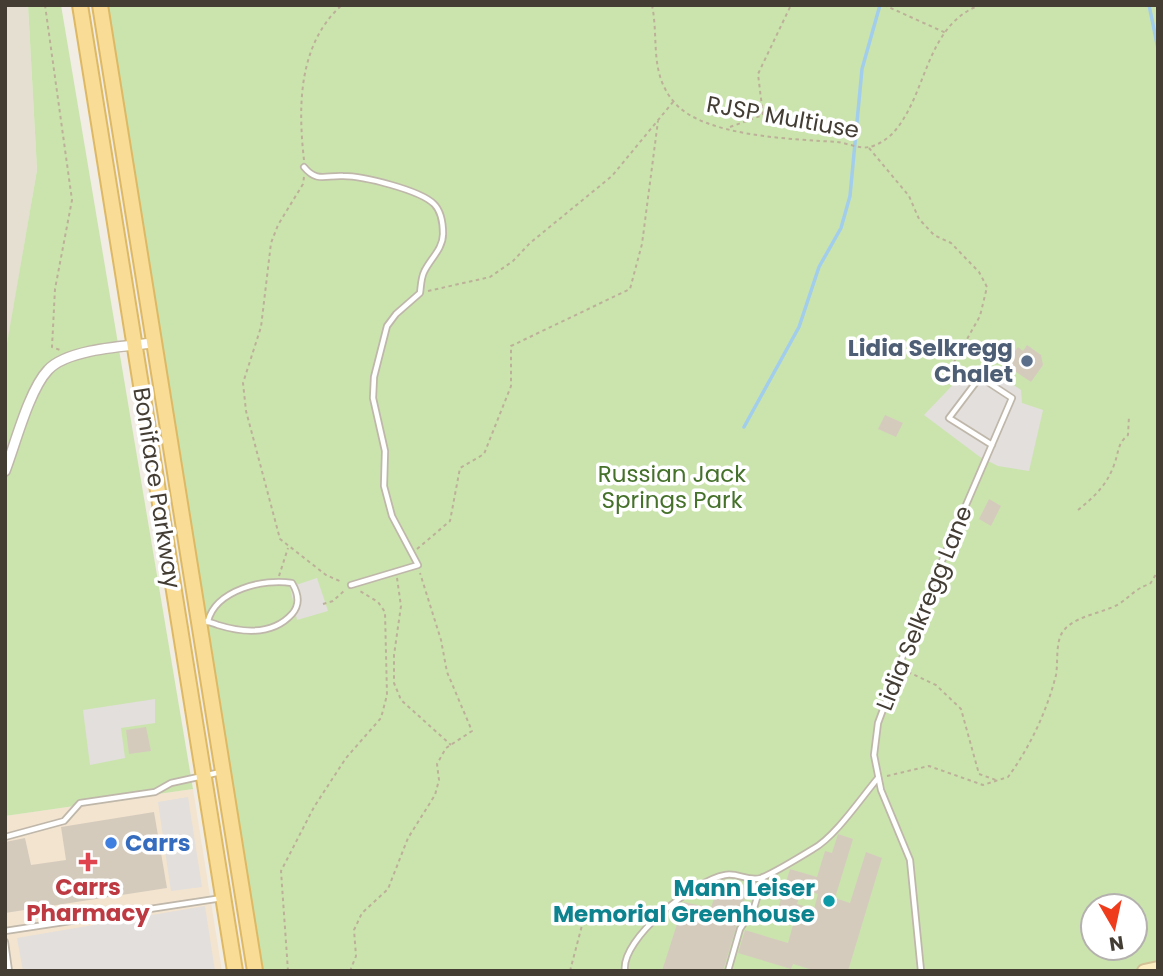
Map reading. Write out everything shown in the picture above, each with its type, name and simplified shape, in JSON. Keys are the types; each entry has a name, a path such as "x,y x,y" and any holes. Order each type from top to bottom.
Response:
{"main road":[{"name":"Boniface Parkway","path":"79,5 235,971"},
{"name":"Boniface Parkway","path":"100,5 153,343 203,622 222,772 255,971"},
{"path":"1144,971 1158,968"}],"street":[{"path":"5,471 27,408 48,370 72,356 153,343"}],"lane":[{"path":"304,167 311,175 321,179 341,175 364,178 427,199 436,206 442,217 444,237 422,274 420,293 396,314 387,326 374,377 373,398 384,451 384,486 393,516 418,565 351,585"},
{"name":"Lidia Selkregg Lane","path":"920,971 910,860 878,778 874,755 878,723 914,626 989,452 992,445 1012,398 980,377 949,418 992,445"},
{"path":"260,582 292,583 298,603 294,612 271,629 247,630 203,622 211,610 226,598 260,582"},
{"path":"5,837 64,821 80,803 155,792 171,783 222,772"},
{"path":"625,971 625,961 639,937 671,905 694,888 727,874 751,880 763,877 816,848 878,778"},
{"path":"728,971 740,929 754,908 763,877"},
{"path":"5,931 223,897"},
{"path":"5,942 9,971"}],"path":[{"path":"45,5 72,188 51,319 52,347 64,351"},
{"path":"288,971 281,871 314,807 346,758 381,718 387,695 385,612 378,602 351,585 327,575 280,539 271,516 259,453 246,411 243,383 261,327 271,243 278,225 303,184 303,76 310,50 330,15 342,5"},
{"name":"RJSP Multiuse","path":"652,5 656,64 660,80 673,102 701,121 728,128 868,148 909,196 919,219 934,235 951,243 984,280 987,294 985,302 952,368 956,380"},
{"path":"728,128 764,114 758,74 791,5"},
{"path":"884,5 946,33"},
{"name":"RJSP Multiuse","path":"868,148 892,133 956,17 980,5"},
{"path":"420,293 490,277 513,261 530,243 612,176 673,102"},
{"path":"412,553 450,521 460,468 484,454 511,386 511,346 630,289 642,244 658,121"},
{"path":"1078,510 1099,494 1104,485 1114,466 1120,442 1128,435 1129,416"},
{"path":"278,581 288,547"},
{"path":"350,971 356,956 354,930 362,913 392,882 408,838 435,795 439,780 437,764 451,745 472,731 447,672 441,640 418,565"},
{"path":"397,571 401,606 394,654 394,683 401,700 451,745"},
{"path":"878,778 929,766 983,785 1008,777 1018,764 1042,718 1056,673 1060,636 1071,624 1105,607 1117,605 1137,588 1150,584 1158,571"},
{"path":"323,604 333,601 351,585"},
{"path":"908,672 936,685 961,709 979,774 991,776 996,781"},
{"path":"570,971 586,910"}],"shaded area":[{"path":"5,5 28,5 37,170 5,358"},
{"path":"988,367 1021,390 1022,403 1043,410 1029,471 998,466 980,457 924,415 969,368 980,375"},
{"path":"317,578 328,611 297,620 290,587"},
{"path":"155,699 155,723 121,728 125,758 90,765 83,710"},
{"path":"193,789 222,971 5,971 5,816"},
{"path":"188,797 202,887 171,891 158,802"},
{"path":"205,906 215,971 23,971 17,938"}],"green space":[{"path":"28,5 61,5 193,789 5,816 5,355 37,170"},
{"name":"Russian Jack Springs Park","path":"107,5 1158,5 1158,971 260,971"}],"building":[{"name":"Lidia Selkregg Chalet","path":"1027,345 1041,355 1043,365 1031,382 1013,370 1011,356 1018,347 1023,351"},
{"path":"885,415 903,423 896,437 878,429"},
{"path":"989,499 1001,506 991,526 979,519"},
{"path":"146,727 151,751 129,754 126,730"},
{"name":"Carrs","path":"154,812 167,888 5,913 5,842 25,838 31,865 66,860 61,827"},
{"name":"Mann Leiser Memorial Greenhouse","path":"838,834 853,839 835,898 850,903 866,852 882,858 848,971 816,971 793,964 791,969 738,953 745,930 788,943 793,925 782,922 784,918 776,915 790,869 817,877 825,851 832,853","holes":["802,889 818,894 814,909 797,904"]},
{"path":"719,882 748,888 723,971 662,971 684,902 711,908"}],"waterway":[{"path":"744,427 799,327 819,267 841,228 850,196 862,69 880,5"},
{"path":"1149,5 1158,49"}],"place":[{"name":"Lidia Selkregg Chalet","path":"1027,361"},
{"name":"Carrs","path":"111,843"},
{"name":"Carrs Pharmacy","path":"88,862"},
{"name":"Mann Leiser Memorial Greenhouse","path":"829,901"}]}
